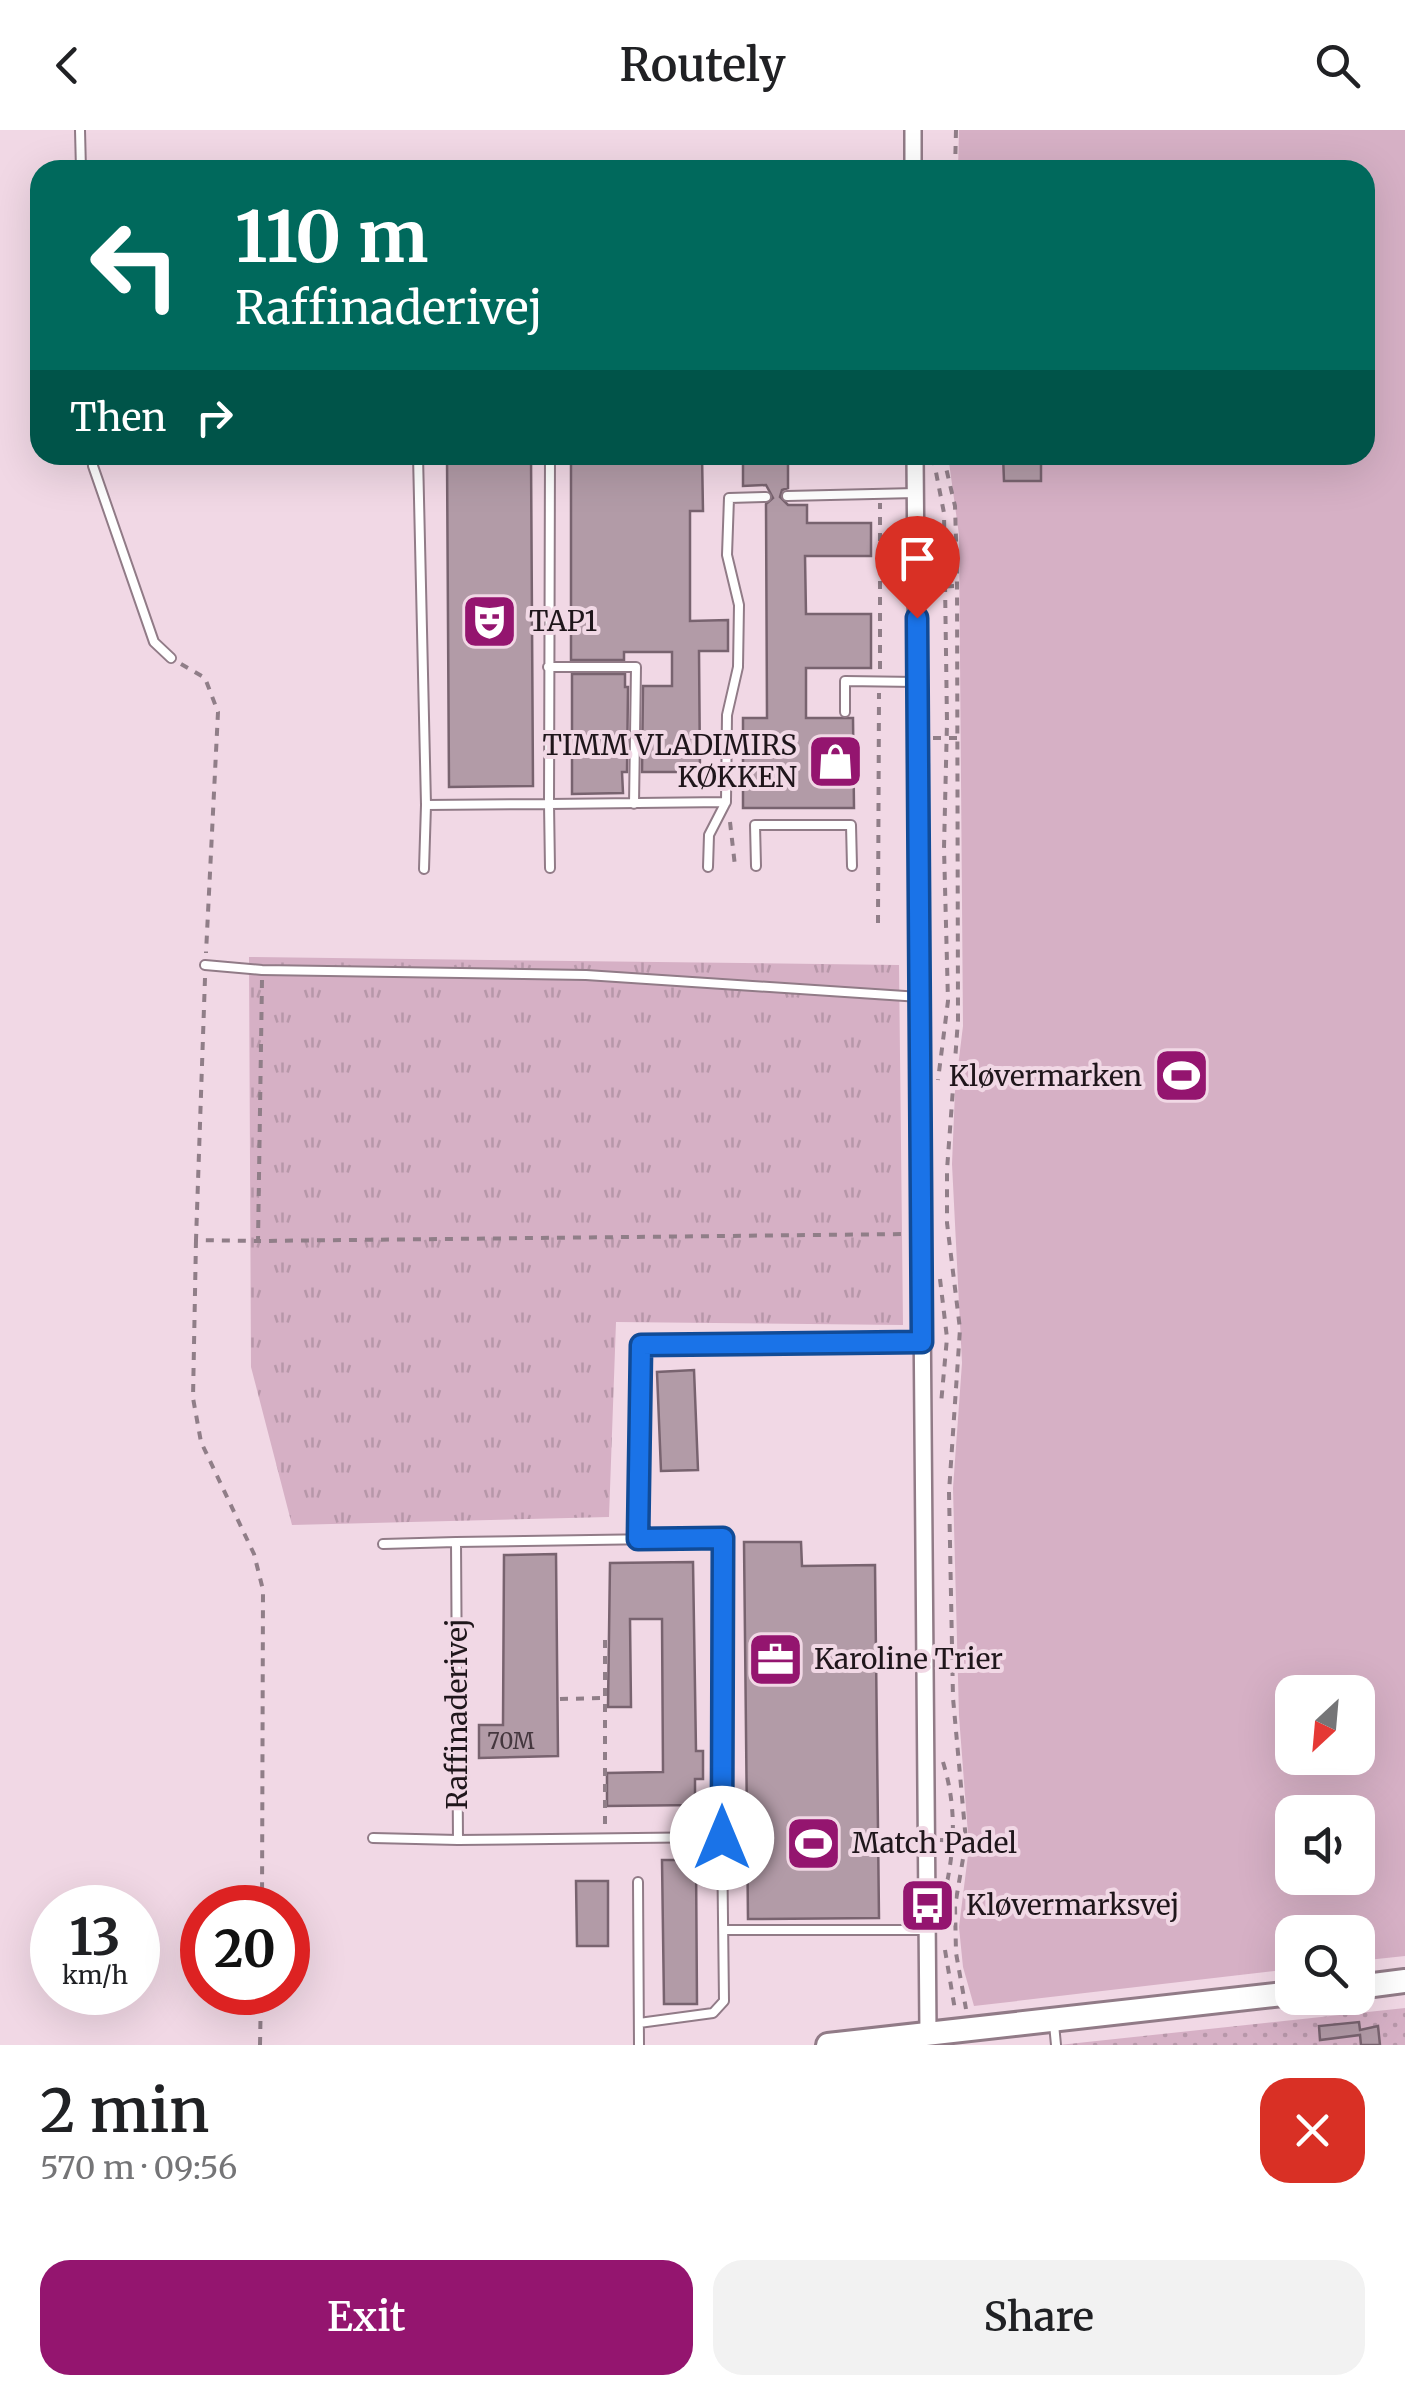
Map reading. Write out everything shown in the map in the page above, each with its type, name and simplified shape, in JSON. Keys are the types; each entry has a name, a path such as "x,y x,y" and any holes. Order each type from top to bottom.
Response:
{"street":[{"path":"913,130 913,160"},
{"path":"916,465 927,1930 918,2038"},
{"path":"1375,1985 1405,1982"},
{"path":"828,2045 1275,1996"}],"lane":[{"path":"80,130 81,160"},
{"path":"92,465 154,642 171,658"},
{"path":"418,465 424,869"},
{"path":"550,465 550,868"},
{"path":"787,496 916,493"},
{"path":"708,867 709,836 726,802 727,714 738,667 739,605 727,555 729,498 766,497"},
{"path":"548,667 636,667 634,804"},
{"path":"845,712 846,681 918,682"},
{"path":"426,805 726,802"},
{"path":"756,866 755,825 850,826 852,866"},
{"path":"206,965 262,970 586,976 920,997"},
{"path":"638,1539 641,1345 922,1342"},
{"path":"383,1544 723,1538 724,2001 713,2013 639,2024"},
{"name":"Raffinaderivej","path":"456,1542 458,1840 722,1838"},
{"path":"373,1838 458,1840"},
{"path":"638,1882 639,2045"},
{"path":"724,1930 927,1930"},
{"path":"1054,2019 1056,2045"}],"path":[{"path":"955,160 956,130"},
{"path":"934,465 942,500 945,587 948,1001 937,1088"},
{"path":"946,465 954,499 958,738 958,1020 947,1188 960,1329 950,1540 953,1698 966,1840 955,1906 963,2029"},
{"path":"878,923 880,494"},
{"path":"942,500 954,499"},
{"path":"945,587 956,586"},
{"path":"171,658 205,678 218,712 193,1398 201,1442 254,1554 263,1590 262,1885"},
{"path":"946,738 958,738"},
{"path":"726,802 735,866"},
{"path":"258,1242 262,970"},
{"path":"196,1240 884,1236 922,1232"},
{"path":"938,1266 947,1356 939,1412"},
{"path":"946,1329 960,1329"},
{"path":"947,1356 958,1357"},
{"path":"604,1839 605,1640"},
{"path":"560,1699 605,1698"},
{"path":"942,1757 954,1813 952,1862 944,1904 955,1906"},
{"path":"953,1840 966,1840"},
{"path":"944,1943 963,2029"},
{"path":"260,2045 261,2015"}],"green space":[{"name":"Kløvermarken","path":"959,130 1405,130 1405,1956 1375,1959 1375,1915 1275,1915 1275,1971 974,2006 963,1967 959,1927 969,1847 959,1716 953,1488 962,1363 952,1164 963,1026 959,535 949,465 1375,465 1375,160 958,160"},
{"path":"249,957 899,965 903,1325 616,1322 609,1517 292,1525 251,1367"},
{"path":"1405,2008 1405,2045 1059,2045 1340,2015 1375,2015 1375,2011"}],"building":[{"name":"TAP1","path":"447,465 531,465 533,786 449,787"},
{"path":"571,465 702,465 703,511 690,511 690,621 728,620 728,651 699,651 700,772 642,772 643,686 672,686 672,652 624,652 624,660 571,660"},
{"path":"743,465 788,465 788,488 782,490 780,497 788,505 807,505 807,523 871,523 871,556 805,556 806,614 871,614 871,668 806,668 806,718 853,718 854,808 743,808 743,718 767,718 766,504 773,498 766,485 743,486"},
{"path":"1003,465 1041,465 1041,481 1004,481"},
{"path":"572,674 625,674 627,772 622,772 623,793 572,794"},
{"path":"694,1370 698,1470 661,1471 657,1372"},
{"path":"744,1542 801,1542 802,1566 875,1565 879,1918 748,1919"},
{"path":"556,1554 558,1756 479,1758 479,1725 503,1725 504,1555"},
{"path":"693,1562 696,1751 703,1751 703,1779 695,1779 695,1805 607,1806 607,1773 663,1772 662,1619 630,1619 631,1707 608,1707 610,1563"},
{"path":"662,1860 696,1860 697,2004 664,2004"},
{"path":"576,1881 608,1881 608,1946 577,1946"},
{"path":"1359,2022 1360,2030 1378,2026 1380,2045 1361,2045 1360,2035 1320,2040 1319,2026"}],"place":[{"name":"TAP1","path":"490,621"},
{"name":"TIMM VLADIMIRS KØKKEN","path":"836,761"},
{"name":"Kløvermarken","path":"1181,1076"},
{"name":"Karoline Trier","path":"775,1659"},
{"name":"Match Padel","path":"813,1843"},
{"name":"Kløvermarksvej","path":"927,1905"}],"route":[{"path":"722,1838 723,1538 638,1539 641,1345 922,1342 917,618"}]}
